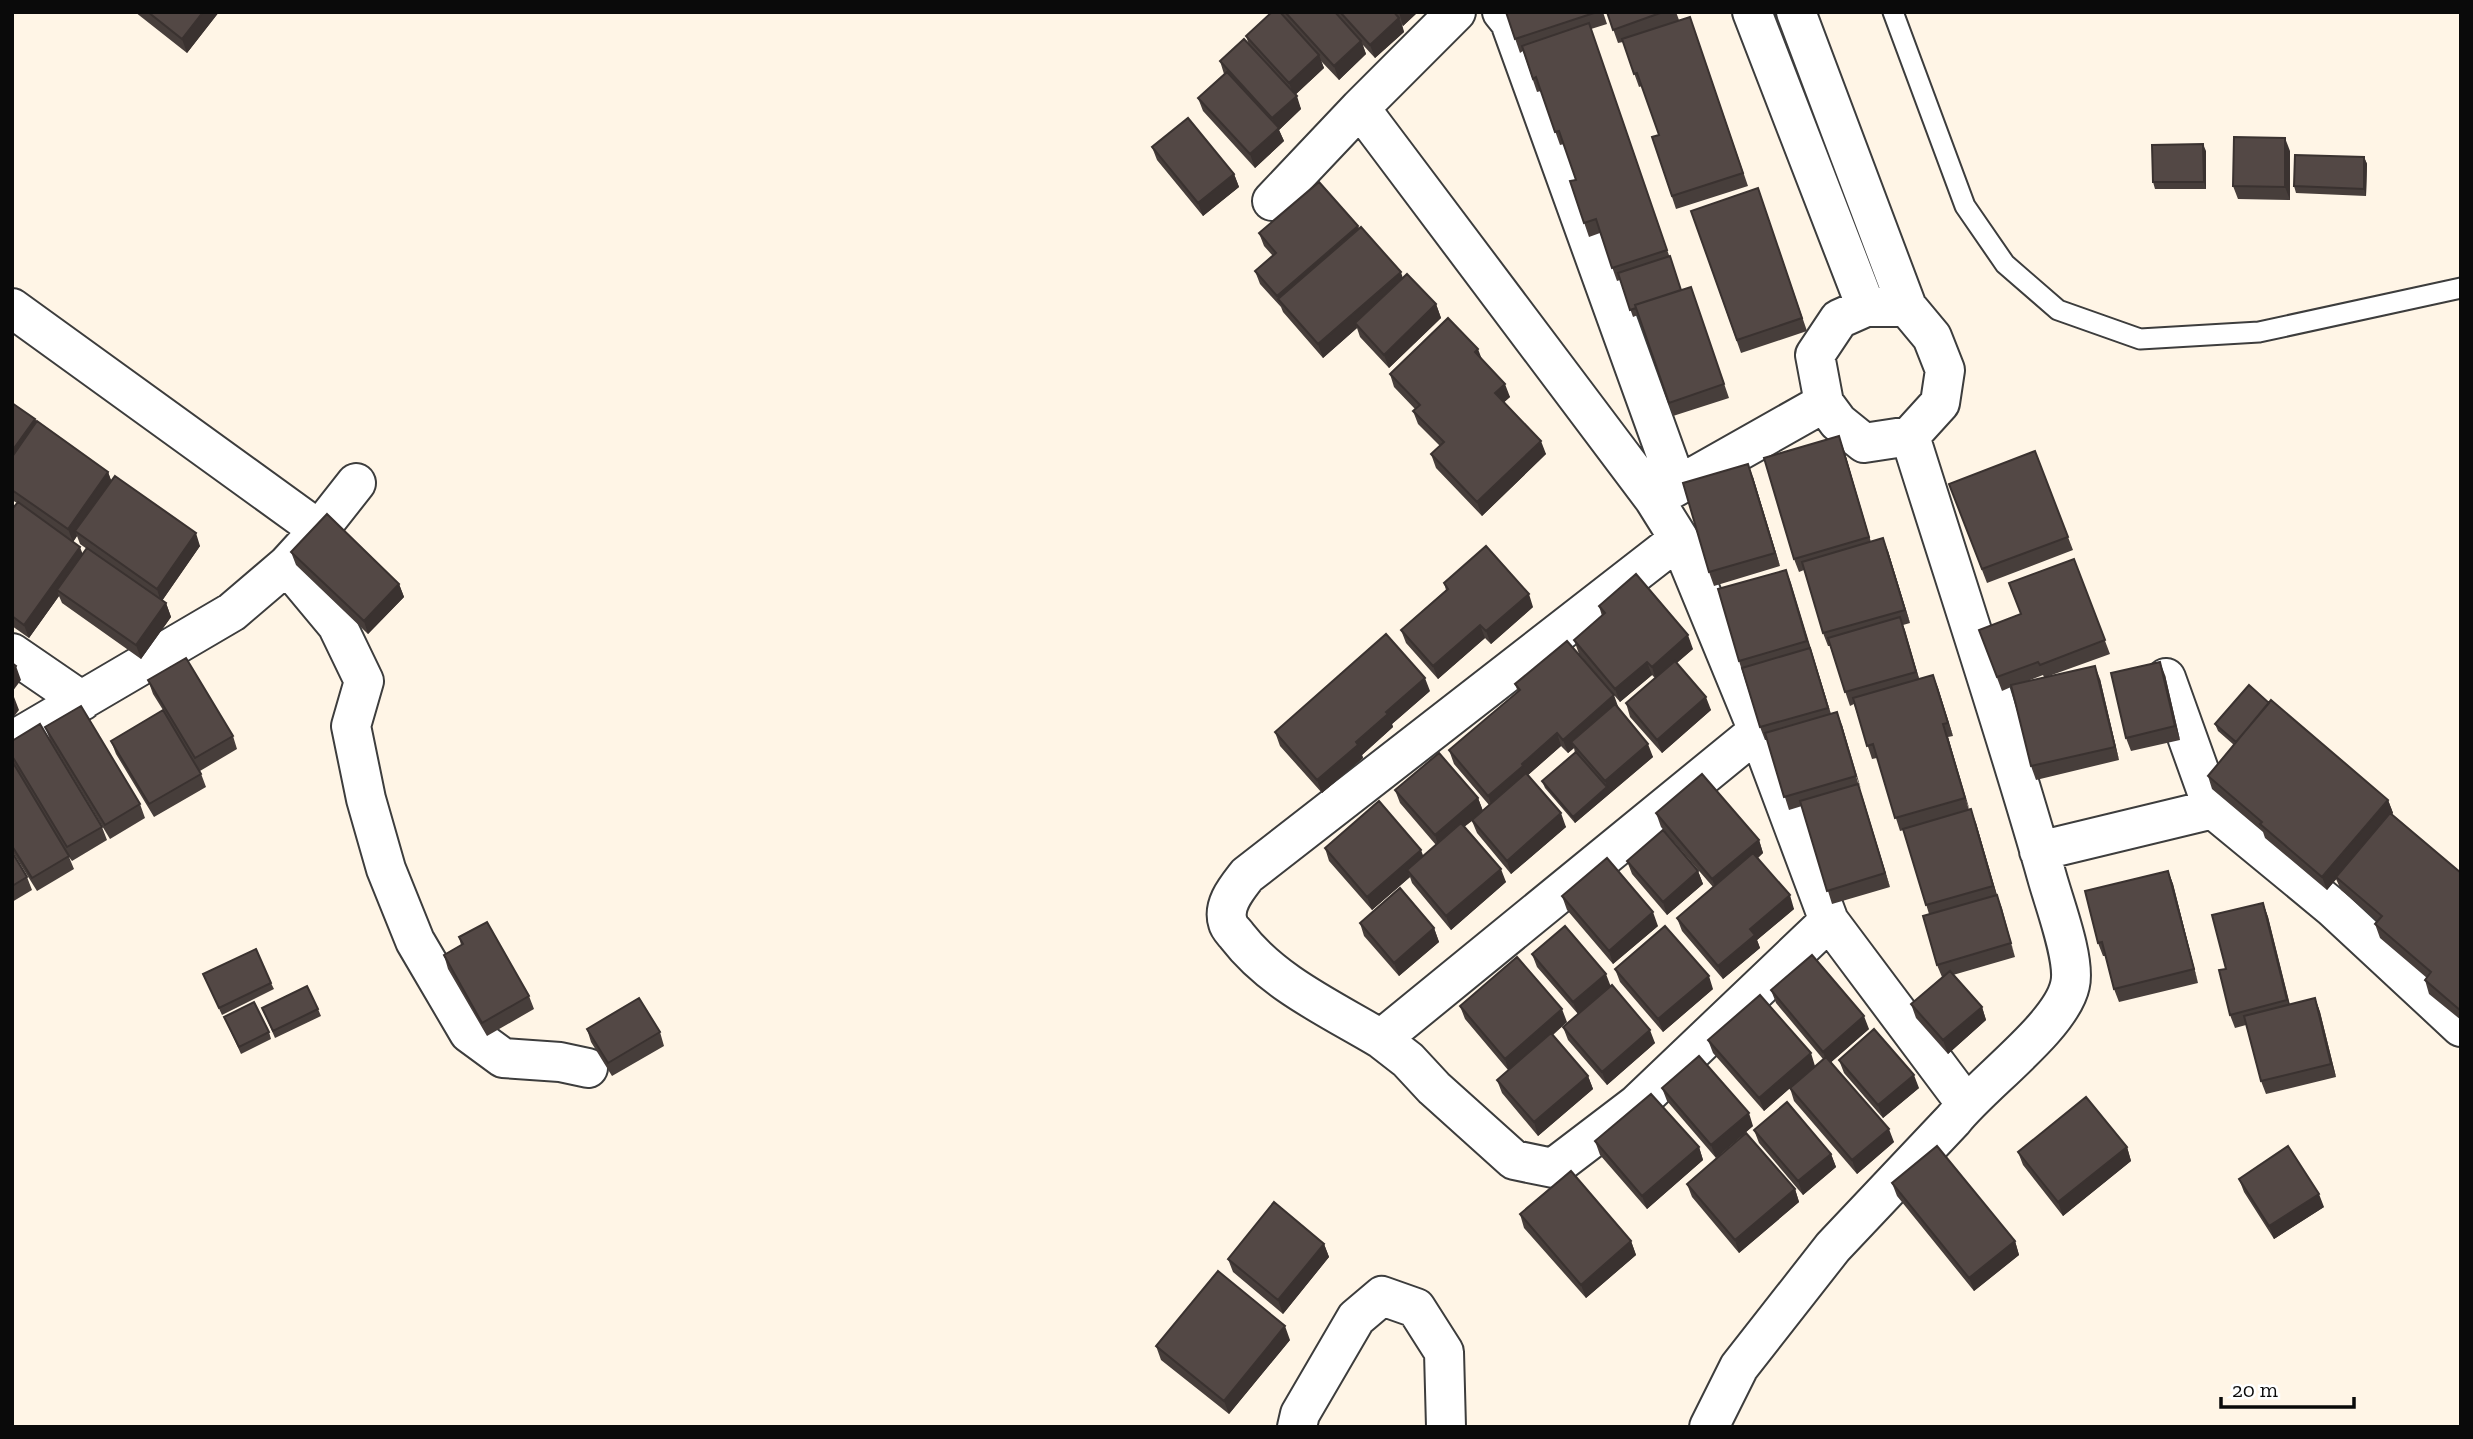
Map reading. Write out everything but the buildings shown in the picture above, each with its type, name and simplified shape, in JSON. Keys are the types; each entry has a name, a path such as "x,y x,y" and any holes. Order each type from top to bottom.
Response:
{"street":[{"path":"1272,201 1456,12"},
{"path":"1502,12 1510,22 1666,492 1679,539 1758,731 1829,920 1966,1104"},
{"path":"1752,12 1866,307"},
{"path":"1796,12 1907,307 1932,337 1945,370 1940,403 1910,436 1864,443 1838,422 1824,403 1815,355 1839,319 1866,307 1907,307"},
{"path":"1360,108 1666,492"},
{"path":"12,308 319,530"},
{"path":"1666,492 1824,403"},
{"path":"1709,1427 1739,1367 1833,1247 1966,1104 2042,1030 2061,1006 2071,984 2070,959 2039,851 1910,436"},
{"path":"12,741 232,612 287,565 356,483"},
{"path":"1679,539 1247,875 1234,891 1227,908 1228,924 1268,970 1381,1039 1408,1060 1434,1088 1514,1160 1553,1168 1637,1104 1829,920"},
{"path":"287,565 337,625 364,681 351,726 366,799 386,869 415,941 469,1033 503,1058 560,1062 588,1068"},
{"path":"12,653 82,701"},
{"path":"2166,678 2213,809 2333,908 2461,1027"},
{"path":"1381,1039 1758,731"},
{"path":"2039,851 2213,809"},
{"path":"1297,1427 1300,1414 1356,1318 1382,1296 1416,1308 1444,1352 1446,1427"}],"lane":[{"path":"1893,12 1965,206 2006,264 2058,310 2140,339 2259,332 2461,288"}]}
